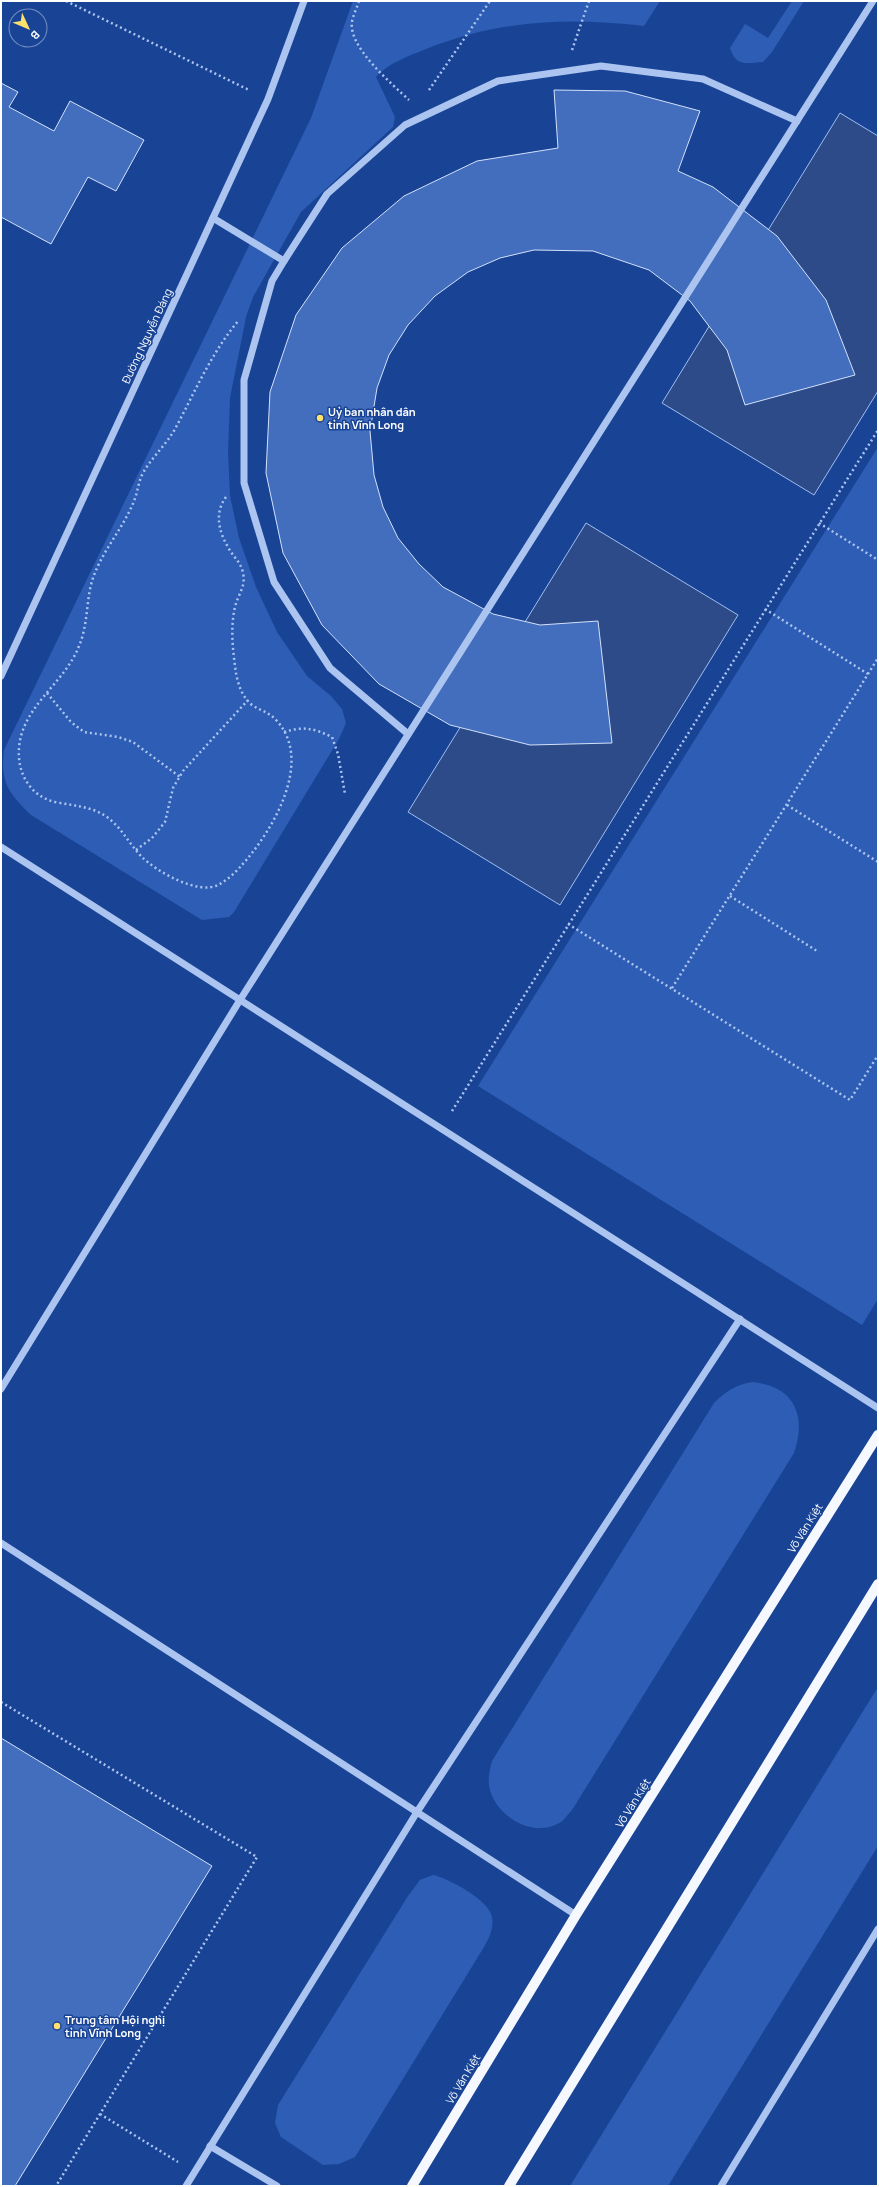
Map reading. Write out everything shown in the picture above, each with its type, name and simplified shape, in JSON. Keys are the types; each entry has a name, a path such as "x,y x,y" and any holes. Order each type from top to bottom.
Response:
{"main road":[{"name":"Võ Văn Kiệt","path":"412,2186 576,1915 878,1435"},
{"path":"509,2186 878,1584"}],"street":[{"name":"Đường Nguyễn Đáng","path":"1,676 268,99 304,1"},
{"path":"1,1389 240,1000 873,1"},
{"path":"408,734 330,668 274,582 244,483 244,380 272,281 284,261 328,194 405,125 498,81 601,66 703,79 797,121"},
{"path":"213,218 284,261"},
{"path":"1,847 878,1408"},
{"path":"186,2186 417,1812 740,1319"},
{"path":"1,1543 576,1915"},
{"path":"721,2186 878,1929"},
{"path":"210,2146 276,2186"}],"path":[{"path":"66,1 268,99"},
{"path":"359,1 352,23 357,42 367,58 417,108 405,125"},
{"path":"426,95 490,1"},
{"path":"564,71 589,1"},
{"path":"244,477 222,502 217,518 228,548 240,563 244,575 244,586 235,607 232,640 237,676 243,695 252,705 266,710 279,723 289,741 291,755 289,779 283,805 260,841 241,866 216,887 187,883 167,876 151,865 136,850 116,823 100,812 82,806 51,802 34,792 19,768 19,745 23,730 33,710 68,666 79,647 92,582 135,499 137,485 144,471 174,431 202,375 238,321 264,308"},
{"path":"441,1128 878,430"},
{"path":"819,523 878,560"},
{"path":"765,609 868,674"},
{"path":"672,988 878,658"},
{"path":"47,693 71,722 84,732 118,737 133,742 180,777"},
{"path":"136,850 152,838 165,822 172,788 180,777 204,747 248,700"},
{"path":"284,732 301,727 318,730 332,737 338,754 351,825"},
{"path":"787,805 878,862"},
{"path":"730,896 817,951"},
{"path":"568,924 850,1100 878,1055"},
{"path":"1,1702 257,1857 56,2186"},
{"path":"100,2114 194,2172"}],"shaded area":[{"path":"353,1 660,1 644,26 615,23 560,22 534,23 507,27 453,39 406,57 386,68 376,77 395,117 393,127 301,212 253,297 246,317 230,398 228,452 230,496 239,538 256,587 277,632 307,676 331,696 342,709 346,723 339,739 234,912 229,917 202,920 31,815 17,800 8,787 3,771 4,750 311,118"},
{"path":"792,1 804,1 772,52 763,62 747,63 739,61 735,58 730,48 745,24 768,38"},
{"path":"840,113 878,136 878,391 814,495 662,403"},
{"path":"878,447 878,1299 862,1325 478,1086"},
{"path":"586,523 738,615 560,905 408,812"},
{"path":"752,1382 778,1389 787,1396 794,1405 799,1426 798,1439 794,1453 572,1810 561,1822 548,1827 537,1828 526,1826 515,1821 498,1806 492,1796 489,1785 489,1773 492,1761 714,1403 722,1396 740,1385"},
{"path":"878,1687 878,1846 668,2186 570,2186"},
{"path":"433,1875 457,1885 484,1904 492,1917 491,1933 484,1947 355,2157 339,2164 323,2165 281,2137 275,2123 278,2105 408,1896 420,1880"}],"building":[{"path":"1,83 18,92 9,107 54,131 70,101 144,140 116,191 88,177 51,244 1,217"},
{"name":"Uỷ ban nhân dân tỉnh Vĩnh Long","path":"554,90 625,91 700,111 678,171 713,187 777,236 826,300 855,375 745,405 727,350 690,301 649,270 593,251 534,250 500,258 468,272 435,296 408,325 389,355 377,388 370,431 374,475 383,507 398,538 419,564 443,587 493,614 540,625 598,621 612,743 530,745 450,725 379,684 322,625 283,553 266,473 270,392 296,315 342,248 404,196 477,161 558,148"},
{"name":"Trung tâm Hội nghị tỉnh Vĩnh Long","path":"1,1738 212,1866 15,2186 1,2186"}],"place":[{"name":"Uỷ ban nhân dân tỉnh Vĩnh Long","path":"320,418"},
{"name":"Trung tâm Hội nghị tỉnh Vĩnh Long","path":"57,2026"}]}
